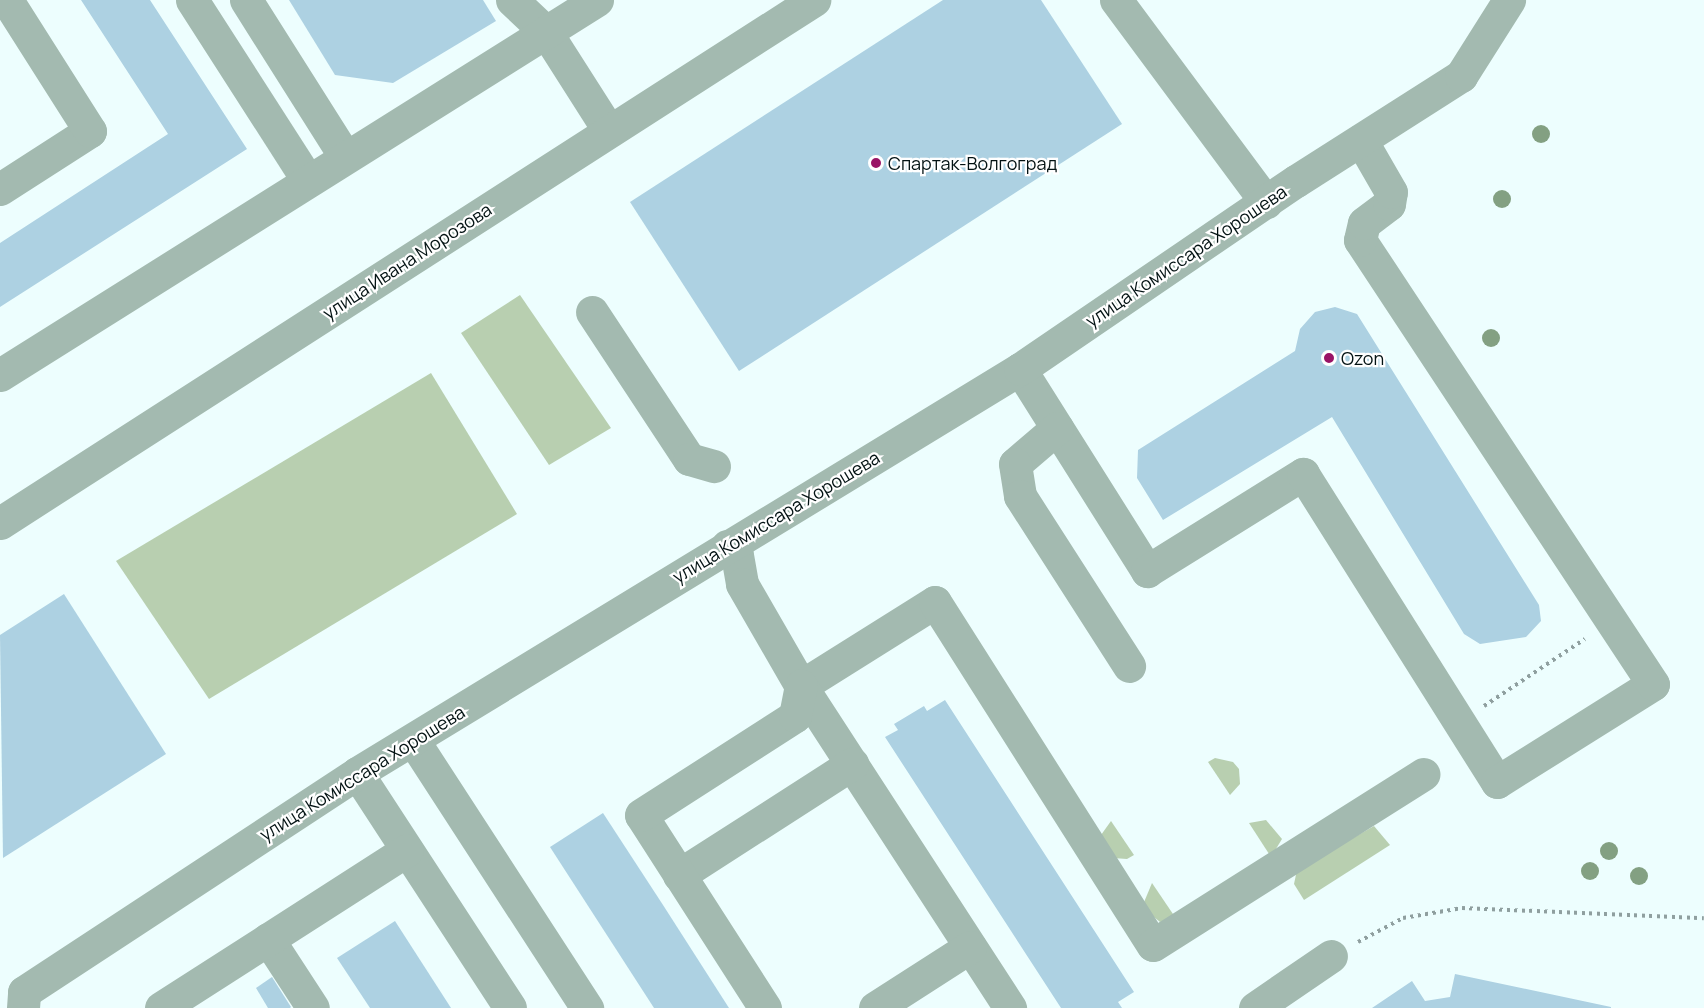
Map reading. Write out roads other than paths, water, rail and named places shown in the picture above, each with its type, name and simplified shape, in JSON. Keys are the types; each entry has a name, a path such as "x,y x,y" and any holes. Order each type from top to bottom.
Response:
{"street":[{"path":"0,189 90,131 7,0"},
{"path":"192,0 307,179"},
{"path":"246,0 344,156"},
{"path":"512,0 546,32 609,131"},
{"path":"0,375 307,179 597,0"},
{"name":"улица Ивана Морозова","path":"0,523 814,0"},
{"path":"1116,0 1266,202"},
{"name":"улица Комиссара Хорошева","path":"23,1008 24,992 357,773 1020,369 1266,202 1461,76 1509,0"},
{"path":"1020,369 1148,571 1302,474 1497,782 1653,684 1360,240 1364,223 1389,204 1391,192 1361,140"},
{"path":"592,312 689,459 714,465"},
{"path":"1057,428 1016,464 1020,496 1130,666"},
{"path":"727,546 737,555 742,584 801,686 1010,1008"},
{"path":"765,1008 641,815 795,716 801,686 935,602 1154,945 1423,774"},
{"path":"413,740 587,1008"},
{"path":"679,875 852,764"},
{"path":"357,773 510,1008"},
{"path":"161,1008 407,850"},
{"path":"268,939 313,1008"},
{"path":"875,1008 970,947"},
{"path":"1255,1008 1331,956"}],"place":[{"name":"Спартак-Волгоград","path":"876,163"},
{"name":"Ozon","path":"1329,358"}]}
